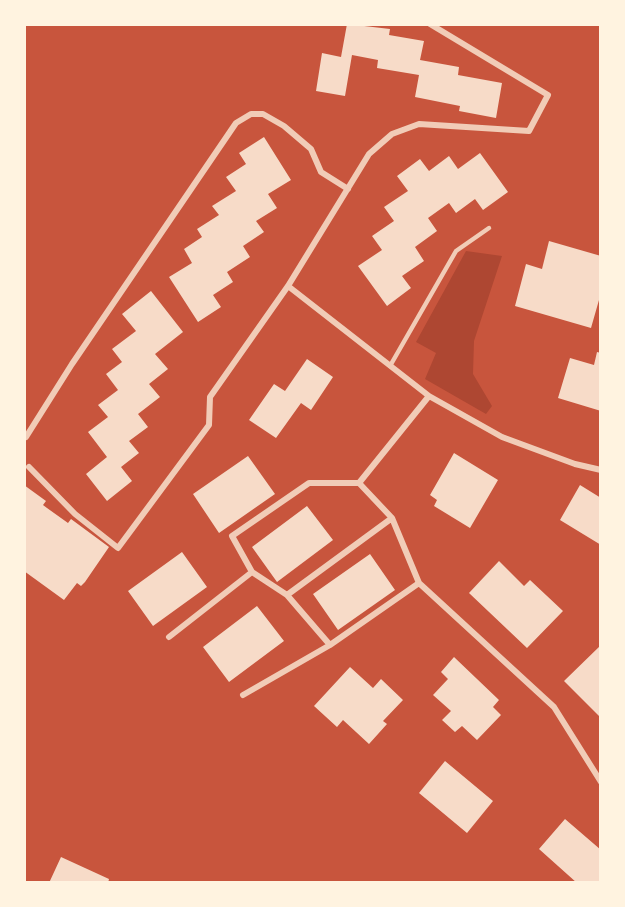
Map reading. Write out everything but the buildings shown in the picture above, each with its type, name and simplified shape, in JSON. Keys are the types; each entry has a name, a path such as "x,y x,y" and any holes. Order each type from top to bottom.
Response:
{"street":[{"path":"29,467 75,514 118,548 209,425 210,397 288,286 369,154 392,134 419,124 529,131 548,95 430,24"},
{"path":"26,437 72,364 236,123 251,114 263,114 284,126 310,149 321,172 348,189"},
{"path":"288,286 429,396 502,437 574,464 601,470"},
{"path":"358,483 429,396"},
{"path":"330,645 287,595 252,572 232,536 309,483 358,483 392,518 419,582 554,707 601,783"},
{"path":"287,595 392,518"},
{"path":"169,637 252,572"},
{"path":"243,695 330,645 419,582"}],"lane":[{"path":"390,366 456,251 489,228"}],"shaded area":[{"path":"466,251 502,256 474,341 473,374 492,406 486,414 425,379 436,353 416,342"}]}
